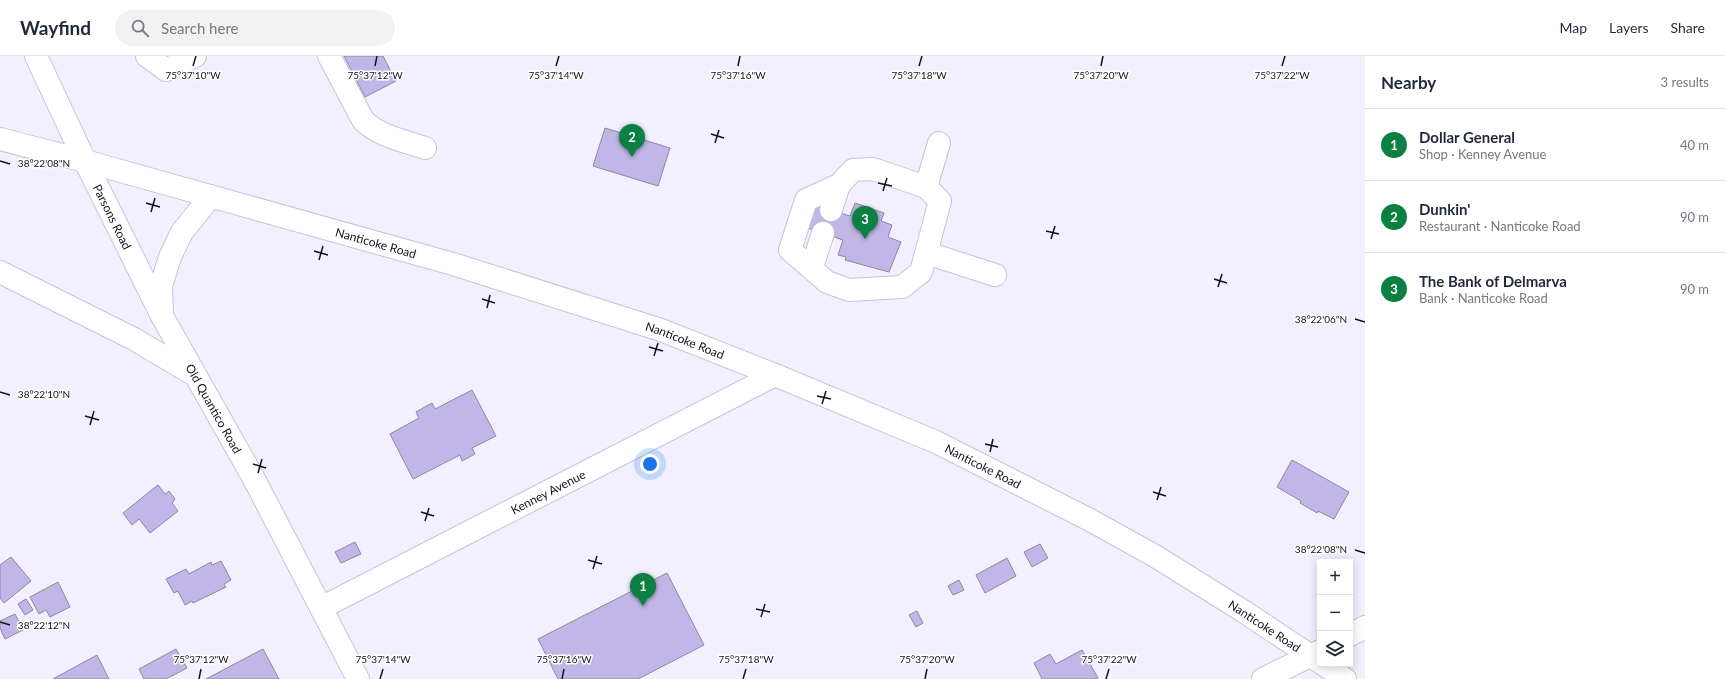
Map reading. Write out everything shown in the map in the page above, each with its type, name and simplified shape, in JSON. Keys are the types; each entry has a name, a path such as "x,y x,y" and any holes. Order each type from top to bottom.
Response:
{"main road":[{"name":"Parsons Road","path":"36,56 85,161 162,316 194,374"},
{"path":"146,56 166,70 195,56"},
{"path":"330,56 363,120 368,126 425,148"},
{"name":"Nanticoke Road","path":"0,139 85,161 453,264 661,330 775,375 936,442 1090,520 1155,556 1317,657"},
{"path":"926,187 940,143"},
{"path":"873,169 926,187 940,201 921,272 902,287 850,290 827,282 812,267 790,250 806,200 839,185 853,170 873,169"},
{"path":"831,210 839,185"},
{"path":"162,316 161,286 170,257 182,232 211,196"},
{"path":"812,267 823,233"},
{"path":"927,253 995,275"},
{"name":"Old Quantico Road","path":"0,272 134,339 194,374 253,477 358,679"},
{"name":"Kenney Avenue","path":"321,608 775,375"},
{"path":"1353,633 1365,627"},
{"path":"1264,679 1317,658"},
{"name":"Nanticoke Road","path":"1330,667 1345,679"}],"building":[{"path":"344,56 383,56 396,81 365,97"},
{"path":"605,128 670,148 658,186 593,166"},
{"path":"855,203 884,213 881,221 892,225 888,237 901,242 889,272 845,260 846,257 838,255 843,240 805,227 813,204 850,216"},
{"path":"472,390 496,436 472,448 475,454 462,461 460,455 413,479 390,434 419,418 416,412 432,403 435,409"},
{"path":"1292,460 1349,492 1334,519 1318,511 1317,513 1300,503 1301,501 1277,487"},
{"path":"158,485 165,494 169,491 175,499 172,503 178,511 150,533 139,519 132,525 123,513"},
{"path":"355,542 361,554 341,563 335,552"},
{"path":"1040,544 1048,558 1032,567 1024,552"},
{"path":"11,557 31,581 4,603 0,598 0,565"},
{"path":"1007,558 1016,576 985,593 976,575"},
{"path":"221,561 231,580 224,584 226,587 193,603 192,601 185,605 178,591 174,593 166,579 186,569 189,574 211,562 212,565"},
{"path":"667,573 704,645 638,679 558,679 538,639"},
{"path":"959,580 964,590 953,595 948,586"},
{"path":"58,582 70,607 50,617 46,610 39,614 30,597"},
{"path":"26,599 33,610 25,615 18,604"},
{"path":"917,611 923,623 916,627 909,615"},
{"path":"15,614 23,630 5,639 0,628 0,621"},
{"path":"176,649 187,668 166,679 144,679 139,669"},
{"path":"263,649 279,679 206,679"},
{"path":"1082,650 1098,678 1042,679 1034,663 1050,654 1056,664"},
{"path":"97,655 109,679 53,679"}],"place":[{"name":"Dunkin'","path":"632,157"},
{"name":"The Bank of Delmarva","path":"865,239"},
{"name":"Dollar General","path":"643,606"}]}
